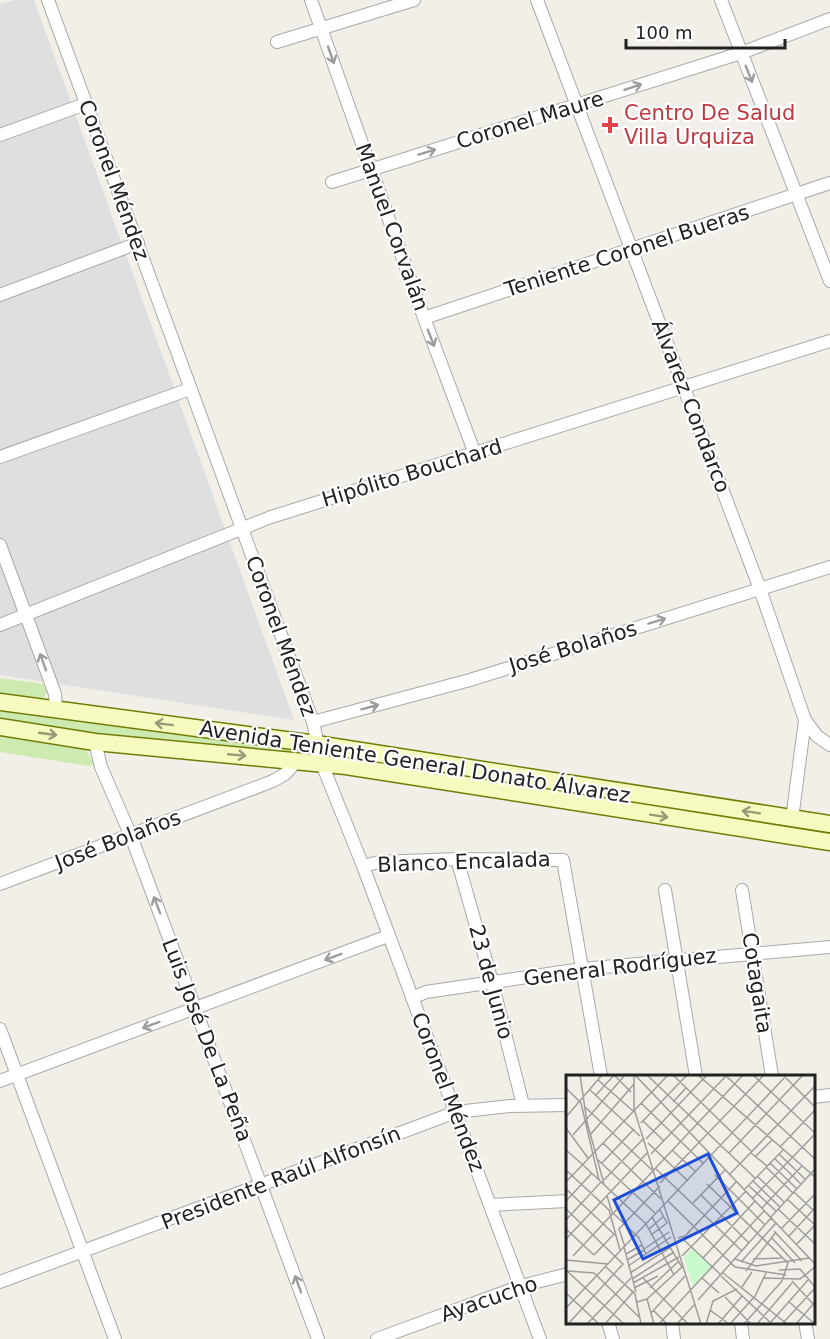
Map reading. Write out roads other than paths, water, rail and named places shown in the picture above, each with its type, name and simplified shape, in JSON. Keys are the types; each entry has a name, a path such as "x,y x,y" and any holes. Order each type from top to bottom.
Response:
{"main road":[{"name":"Avenida Teniente General Donato Álvarez","path":"0,702 316,744 830,824"},
{"name":"Avenida Teniente General Donato Álvarez","path":"0,728 95,741 322,764 830,842"}],"street":[{"name":"Coronel Méndez","path":"48,0 314,722 316,744 322,764 363,866 540,1339"},
{"name":"Manuel Corvalán","path":"311,0 475,454"},
{"path":"277,42 414,0"},
{"name":"Álvarez Condarco","path":"537,0 760,589 805,720 792,819"},
{"path":"721,0 830,281"},
{"name":"Coronel Maure","path":"332,182 741,53 830,19"},
{"path":"0,135 86,104"},
{"name":"Teniente Coronel Bueras","path":"424,318 632,248 797,196 830,183"},
{"path":"0,295 138,243"},
{"name":"Hipólito Bouchard","path":"0,625 271,517 830,341"},
{"path":"0,457 190,389"},
{"path":"0,545 55,694 56,710"},
{"name":"José Bolaños","path":"314,722 470,680 830,567"},
{"path":"805,720 817,736 830,745"},
{"name":"Luis José De La Peña","path":"95,741 101,767 196,1009 318,1339"},
{"name":"José Bolaños","path":"0,884 273,781 285,774 297,761"},
{"name":"Blanco Encalada","path":"363,866 379,862 457,859 560,859 565,862 582,969"},
{"name":"23 de Junio","path":"457,859 492,982 523,1106"},
{"path":"665,890 696,1075"},
{"name":"Cotagaita","path":"742,890 772,1075"},
{"path":"0,1081 388,936"},
{"name":"General Rodríguez","path":"412,998 426,992 582,969 830,946"},
{"path":"582,969 601,1075"},
{"path":"0,1029 115,1339"},
{"path":"815,1097 830,1095"},
{"name":"Presidente Raúl Alfonsín","path":"0,1282 456,1112 566,1105"},
{"path":"490,1205 566,1201"},
{"name":"Ayacucho","path":"377,1339 521,1286 566,1274"},
{"path":"608,1324 613,1339"},
{"path":"672,1324 674,1339"},
{"path":"741,1324 743,1339"},
{"path":"805,1324 807,1339"}],"place":[{"name":"Centro De Salud Villa Urquiza","path":"610,125"}]}
